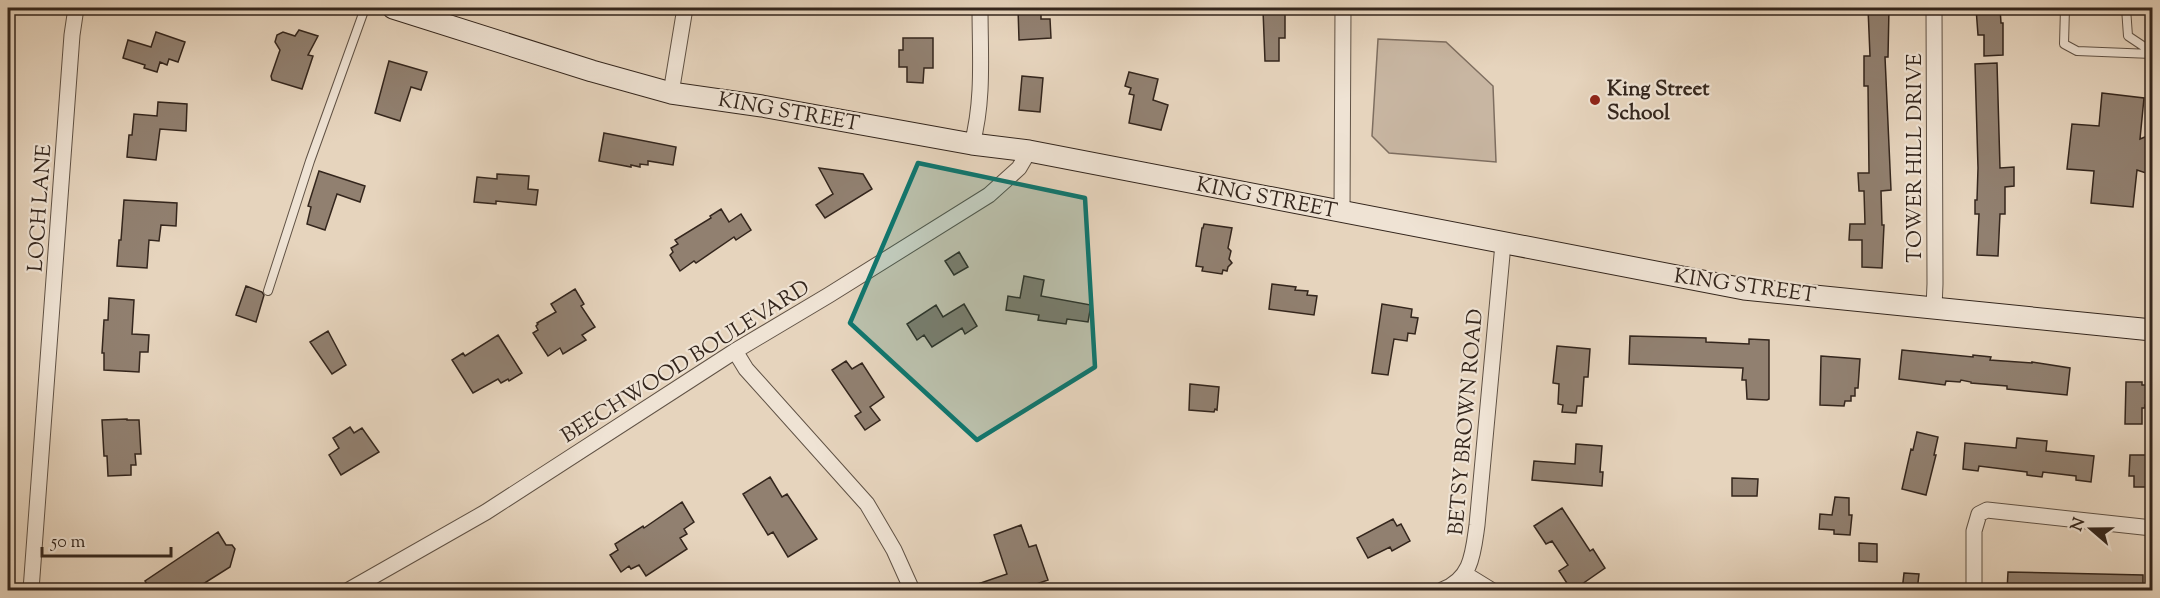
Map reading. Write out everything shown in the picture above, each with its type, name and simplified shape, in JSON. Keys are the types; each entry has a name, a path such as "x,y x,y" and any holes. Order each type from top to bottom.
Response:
{"main road":[{"name":"KING STREET","path":"393,8 592,71 671,93 762,106 972,144 1029,151 1744,289 2152,330"}],"street":[{"name":"LOCH LANE","path":"31,591 72,35 76,8"},
{"path":"671,93 685,8"},
{"path":"972,144 977,124 980,93 980,8"},
{"path":"1342,212 1343,8"},
{"name":"TOWER HILL DRIVE","path":"1934,8 1934,308"},
{"name":"BEECHWOOD BOULEVARD","path":"349,591 486,512 735,351 829,296 989,195 1019,168 1029,151"},
{"name":"BETSY BROWN ROAD","path":"1465,574 1473,558 1477,525 1503,244"},
{"path":"735,351 746,369 867,504 894,550 912,591"},
{"path":"1974,591 1974,531 1979,514 1987,510 2152,528"},
{"path":"1442,591 1454,586 1465,574 1491,591"}],"lane":[{"path":"268,291 310,161 365,8"},
{"path":"2065,8 2064,44 2078,51 2152,53"},
{"path":"2126,8 2128,36 2152,53"}],"highlighted area":[{"path":"918,163 1085,198 1095,367 977,440 850,323"}],"shaded area":[{"path":"1378,39 1446,42 1493,86 1496,162 1389,153 1372,136"}],"building":[{"path":"1018,8 1041,8 1041,19 1050,19 1051,38 1019,40"},
{"path":"1265,8 1285,8 1285,38 1279,38 1279,61 1265,61 1263,10 1266,10"},
{"path":"1868,8 1889,8 1888,57 1885,57 1891,190 1881,191 1882,225 1884,225 1882,268 1862,267 1862,240 1849,240 1850,224 1865,224 1864,191 1859,191 1858,173 1869,173 1868,86 1864,86 1864,56 1870,56"},
{"path":"1976,8 2000,8 2001,23 2003,23 2003,55 1984,56 1984,35 1978,35"},
{"path":"299,30 318,36 308,55 313,56 302,89 272,80 271,76 280,50 275,42 277,35 283,32 295,36"},
{"path":"156,32 185,42 178,62 169,59 167,65 160,62 157,72 144,68 145,65 123,58 128,40 151,47"},
{"path":"903,38 933,38 933,68 924,68 923,83 907,82 907,67 899,67 899,50 903,50"},
{"path":"389,61 427,72 421,90 411,87 400,121 375,113"},
{"path":"1997,63 2000,168 2014,167 2014,186 2005,187 2005,214 2000,214 1998,256 1977,255 1979,214 1975,214 1978,168 1975,64"},
{"path":"1129,72 1158,79 1153,100 1168,105 1161,130 1129,123 1134,95 1129,94 1131,88 1125,86"},
{"path":"1022,76 1043,78 1040,112 1019,110"},
{"path":"2102,93 2144,98 2140,139 2152,134 2152,175 2137,170 2133,207 2091,203 2094,171 2067,169 2072,124 2099,126"},
{"path":"158,102 187,104 186,131 160,129 156,160 127,157 134,114 157,116"},
{"path":"604,133 676,147 673,165 648,161 648,165 640,164 640,167 631,165 631,167 599,161"},
{"path":"819,168 863,174 872,189 825,218 816,205 833,194"},
{"path":"319,171 365,186 360,202 337,194 325,230 307,224 311,207 308,206"},
{"path":"497,174 529,176 528,189 538,190 536,205 496,201 496,204 474,202 477,177 497,179"},
{"path":"124,200 177,203 176,226 161,225 159,241 149,240 147,268 117,266"},
{"path":"721,209 729,222 741,214 751,230 736,240 734,237 680,271 670,255 673,252 671,248 678,244 675,240 711,218 710,216"},
{"path":"1204,224 1232,228 1228,248 1231,251 1229,259 1232,263 1227,271 1223,270 1222,274 1202,271 1203,267 1196,266"},
{"path":"959,252 968,267 954,275 945,261"},
{"path":"1024,276 1044,280 1041,296 1091,305 1088,322 1067,319 1066,324 1038,320 1039,315 1006,310 1008,296 1020,298"},
{"path":"1272,284 1296,287 1295,290 1308,291 1307,295 1317,296 1314,315 1269,309"},
{"path":"246,286 264,295 256,322 236,315"},
{"path":"575,289 584,304 581,306 595,327 582,335 586,340 563,354 560,348 548,356 533,333 538,330 537,323 556,312 551,304"},
{"path":"109,298 134,300 132,334 149,335 148,352 140,352 139,372 104,370 104,353 102,353 104,320 108,320"},
{"path":"964,304 977,326 965,334 962,328 932,347 924,335 917,340 907,324 936,305 943,317"},
{"path":"1382,304 1412,309 1411,317 1418,318 1415,334 1408,333 1407,341 1394,339 1388,375 1372,373"},
{"path":"328,331 346,365 332,374 310,342"},
{"path":"498,335 522,373 501,383 498,379 473,393 452,360 463,353 465,356"},
{"path":"1630,336 1706,338 1706,342 1749,344 1749,339 1769,340 1769,399 1747,399 1746,380 1742,380 1743,368 1629,364"},
{"path":"1557,346 1590,349 1588,377 1584,377 1582,406 1577,406 1576,413 1562,412 1563,405 1558,404 1559,384 1553,383"},
{"path":"1902,350 1973,357 1973,355 1991,357 1990,360 2032,362 2070,368 2067,395 2007,389 2007,386 1961,380 1960,382 1946,381 1945,385 1899,379"},
{"path":"1821,356 1860,359 1858,388 1855,388 1855,396 1851,396 1851,401 1845,401 1844,406 1820,405"},
{"path":"846,361 852,369 862,363 884,397 870,407 880,420 865,430 855,416 861,412 832,370"},
{"path":"2126,382 2142,382 2142,385 2152,385 2152,405 2145,405 2145,408 2142,408 2142,424 2125,424"},
{"path":"1190,384 1219,387 1217,410 1215,409 1214,412 1189,410"},
{"path":"102,420 139,420 141,454 135,454 136,465 131,465 131,475 108,476 107,456 104,456"},
{"path":"350,427 354,433 362,428 379,452 341,475 329,455 339,448 333,438"},
{"path":"1917,432 1938,437 1926,495 1902,489"},
{"path":"2017,438 2047,441 2046,451 2094,456 2091,482 2076,480 2076,476 2043,472 2042,477 2027,475 2027,472 1979,466 1978,471 1963,469 1965,443 2016,448"},
{"path":"1576,444 1602,446 1600,472 1603,472 1602,486 1532,480 1534,461 1575,464"},
{"path":"2130,455 2152,455 2152,487 2134,487 2134,476 2129,476"},
{"path":"770,477 782,497 787,494 817,539 788,557 773,532 768,535 743,494"},
{"path":"1732,478 1758,479 1757,496 1732,496"},
{"path":"1835,497 1849,498 1849,515 1852,515 1850,535 1834,534 1834,530 1819,529 1820,514 1832,515"},
{"path":"682,502 694,522 684,529 687,534 680,538 687,549 646,576 639,565 631,569 629,566 621,572 610,555 618,550 615,544 643,526 644,528"},
{"path":"1562,508 1590,551 1593,549 1605,568 1572,591 1559,571 1568,565 1552,541 1546,544 1534,526"},
{"path":"1393,519 1397,526 1401,524 1410,541 1392,551 1390,547 1368,558 1357,538"},
{"path":"1021,525 1029,547 1036,545 1048,580 1016,591 966,591 966,588 1007,574 994,535"},
{"path":"218,532 226,545 232,545 235,549 230,567 192,591 151,591 145,581"},
{"path":"1859,543 1877,544 1877,562 1859,561"},
{"path":"2008,572 2143,575 2143,591 2007,591"},
{"path":"1904,573 1919,574 1917,591 1902,591"}],"place":[{"name":"King Street School","path":"1595,100"}]}
